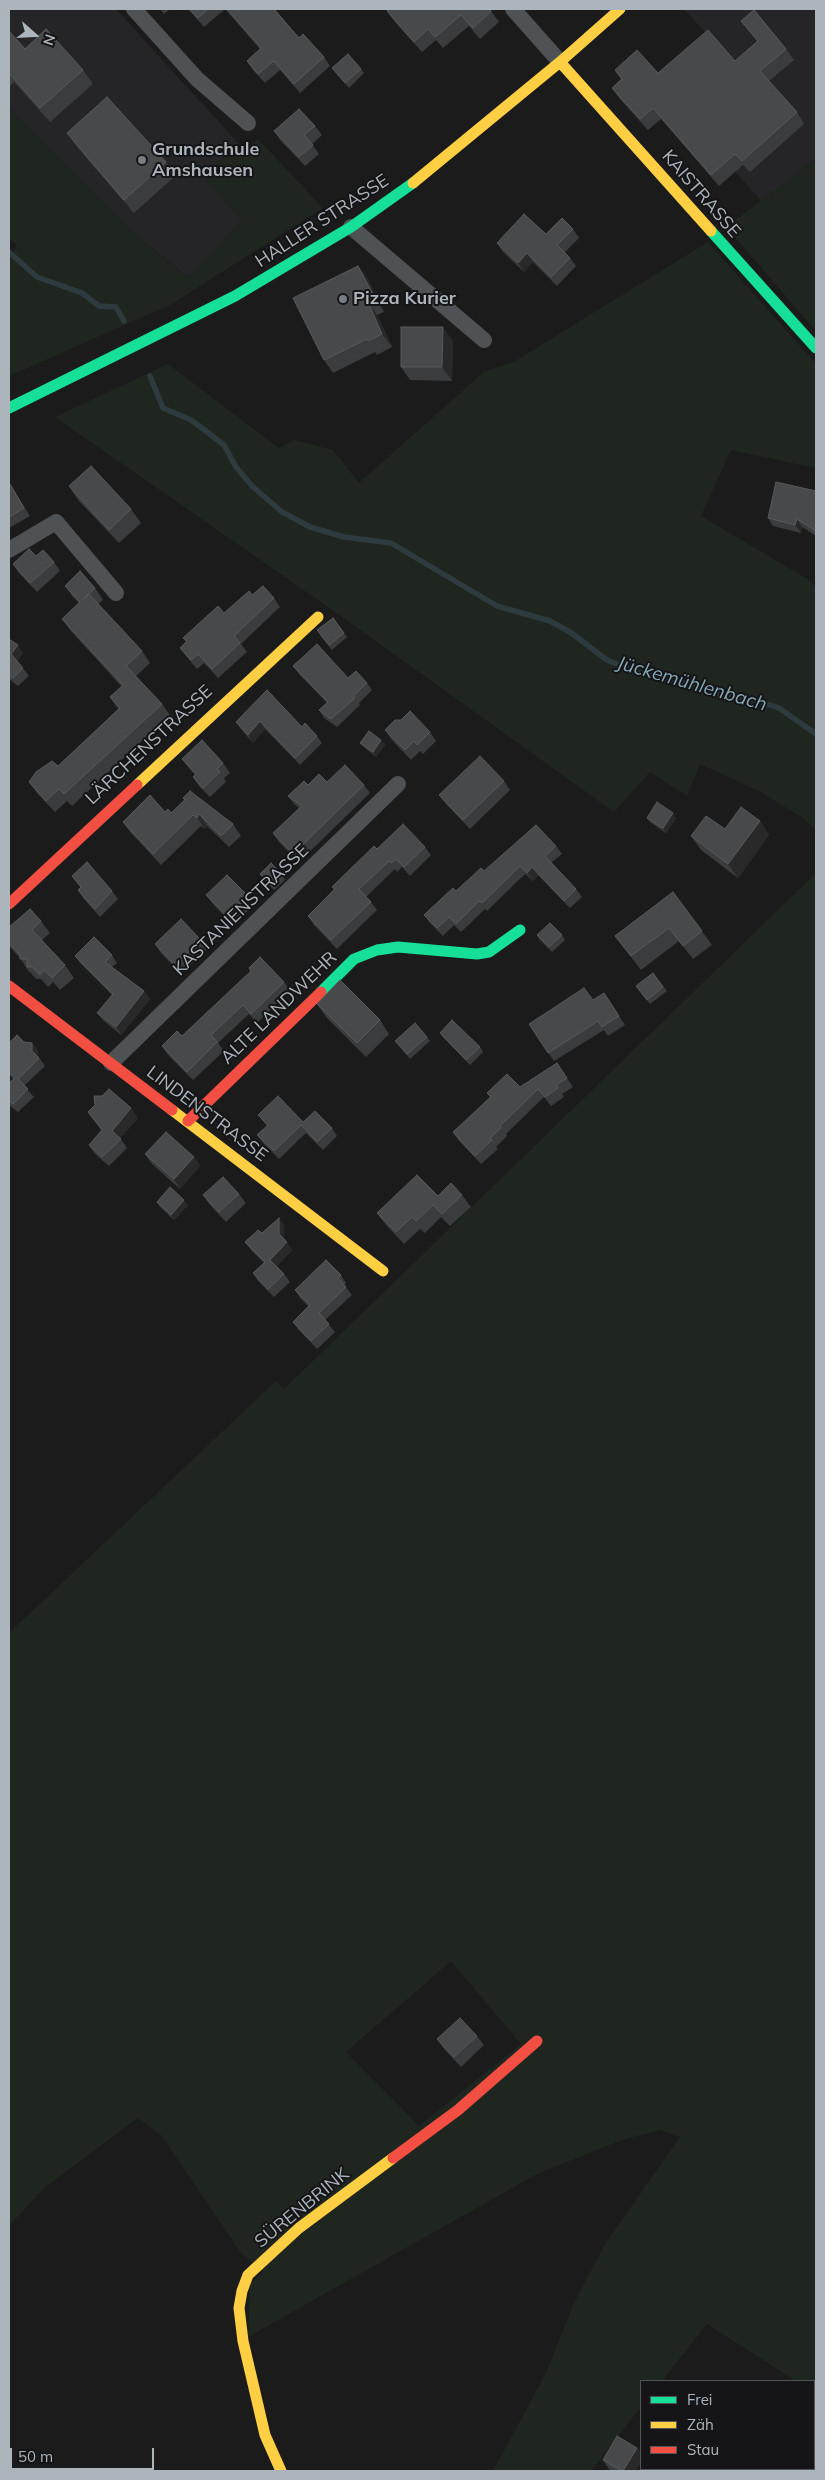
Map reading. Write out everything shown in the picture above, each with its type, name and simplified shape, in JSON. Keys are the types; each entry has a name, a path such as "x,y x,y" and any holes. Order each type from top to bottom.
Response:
{"street":[{"path":"134,9 197,80 248,122"},
{"path":"513,9 560,62"},
{"name":"HALLER STRASSE","path":"9,408 234,296 351,227 425,174 560,62 620,9"},
{"name":"KAISTRASSE","path":"560,62 816,348"},
{"path":"351,227 484,340"},
{"path":"9,550 56,522 116,593"},
{"name":"LÄRCHENSTRASSE","path":"9,904 318,617"},
{"name":"KASTANIENSTRASSE","path":"111,1063 398,784"},
{"name":"ALTE LANDWEHR","path":"188,1121 354,959 377,950 398,947 477,954 489,952 520,930"},
{"name":"LINDENSTRASSE","path":"9,986 383,1272"},
{"name":"SÜRENBRINK","path":"281,2471 265,2435 242,2341 239,2308 248,2274 299,2228 458,2110 537,2041"}],"shaded area":[{"name":"Grundschule Amshausen","path":"9,9 116,9 238,143 204,177 242,220 188,278 134,233 9,108"},
{"path":"684,9 816,9 816,159 761,201 698,129 713,41"},
{"path":"9,108 134,233 187,278 242,220 204,177 238,143 245,151 258,139 323,208 170,305 9,376 9,258 17,246 9,238"},
{"path":"816,159 816,331 726,227"},
{"path":"708,242 816,364 816,468 731,450 701,516 809,580 816,587 816,830 803,818 761,792 700,764 687,796 650,772 614,812 338,614 55,417 168,364 279,448 295,440 333,450 359,483 485,371 512,363"},
{"path":"816,873 816,2394 815,2380 794,2380 707,2324 663,2380 640,2380 640,2408 591,2471 493,2471 545,2375 574,2303 605,2244 680,2137 660,2130 622,2140 537,2174 248,2337 250,2284 263,2272 241,2253 161,2135 138,2118 44,2188 9,2226 9,1633 276,1381 284,1389","holes":["451,1961 521,2044 419,2126 346,2052"]}],"building":[{"path":"189,9 208,9 198,18"},
{"path":"227,9 274,9 299,38 303,34 324,57 294,84 274,61 258,74 247,61 261,48"},
{"path":"390,9 489,9 491,11 473,28 461,15 435,37 428,29 414,42 387,11"},
{"path":"754,10 786,49 760,71 797,112 742,161 735,154 711,175 653,108 640,119 612,88 622,79 615,70 637,50 658,73 708,30 735,61 758,41 741,21"},
{"path":"46,29 83,70 40,108 9,73 9,31 25,49"},
{"path":"348,54 361,69 345,83 332,68"},
{"path":"107,97 166,162 124,200 67,133"},
{"path":"299,109 315,126 304,135 313,145 299,157 274,131"},
{"path":"524,214 546,234 562,218 573,229 557,245 570,258 551,277 527,253 518,263 497,243"},
{"path":"358,266 375,298 368,302 382,334 368,341 367,339 324,360 293,298"},
{"path":"401,327 443,327 442,367 401,367"},
{"path":"91,466 131,509 109,530 69,486"},
{"path":"776,482 816,491 816,531 797,519 795,525 768,518"},
{"path":"9,484 24,508 9,517"},
{"path":"29,549 36,556 43,550 54,562 30,583 13,564"},
{"path":"80,571 95,588 83,599 89,594 142,651 126,666 162,704 64,794 59,789 46,801 29,782 36,772 52,761 58,766 120,708 110,697 123,685 62,619 80,602 65,586"},
{"path":"263,586 274,598 234,636 240,643 212,669 198,654 191,660 180,648 187,641 183,638 218,606 224,613 249,591 252,595"},
{"path":"333,618 344,633 329,645 317,630"},
{"path":"9,639 18,645 11,654 23,668 13,678 9,675"},
{"path":"317,644 348,678 356,671 367,683 353,696 355,698 331,719 319,710 328,702 293,666"},
{"path":"267,690 302,727 305,723 317,736 295,758 260,721 248,735 236,722"},
{"path":"410,711 430,732 417,745 414,741 405,750 385,730 395,720 401,720"},
{"path":"369,731 381,740 373,752 360,743"},
{"path":"202,740 223,763 217,769 220,772 203,788 193,777 196,774 182,759"},
{"path":"480,756 504,781 463,820 439,795"},
{"path":"345,765 364,785 293,854 273,833 302,806 288,796 304,781 308,785 319,774 327,782"},
{"path":"190,791 233,824 221,836 199,814 197,818 193,815 153,854 123,822 150,795 165,812 168,809 171,813 185,800 183,798"},
{"path":"657,802 673,813 663,828 647,818"},
{"path":"741,807 760,821 728,864 691,836 706,816 725,829"},
{"path":"403,824 425,847 404,867 396,859 391,863 389,861 359,889 371,902 331,940 308,916 335,889 332,887 374,846 377,849"},
{"path":"536,825 556,846 545,856 576,889 564,901 532,867 527,873 520,866 482,903 479,901 456,924 449,917 437,928 424,915 453,888 456,891 481,868 484,871"},
{"path":"87,862 112,891 95,909 78,890 81,887 72,876"},
{"path":"271,863 282,875 271,886 260,874"},
{"path":"227,875 248,896 227,916 206,895"},
{"path":"673,892 702,931 683,946 669,928 631,956 615,936"},
{"path":"30,909 41,921 32,930 65,965 52,978 44,970 40,975 32,967 27,967 27,959 20,959 20,955 9,943 9,927"},
{"path":"181,919 201,940 175,965 155,944"},
{"path":"550,923 562,935 549,947 537,935"},
{"path":"94,937 112,955 105,962 144,991 116,1027 97,1013 113,994 75,956"},
{"path":"260,957 284,982 251,1014 243,1005 211,1035 217,1042 187,1072 162,1046 177,1031 182,1036 251,971 249,968"},
{"path":"653,973 663,987 647,1000 636,986"},
{"path":"340,980 380,1020 357,1043 317,1004"},
{"path":"584,988 593,1000 604,993 619,1016 602,1027 598,1021 548,1053 529,1024"},
{"path":"452,1020 480,1047 466,1060 440,1033"},
{"path":"415,1023 427,1037 407,1054 395,1041"},
{"path":"17,1035 24,1042 32,1043 32,1051 39,1058 18,1079 28,1089 13,1104 9,1101 9,1083 15,1078 9,1072 9,1043"},
{"path":"557,1063 567,1078 556,1085 558,1088 545,1097 538,1089 500,1126 501,1128 490,1138 492,1140 475,1156 453,1132 491,1097 487,1093 507,1074 520,1087"},
{"path":"109,1089 131,1108 112,1131 121,1139 102,1157 89,1145 102,1130 88,1112 95,1105 94,1096 102,1096"},
{"path":"278,1096 303,1122 315,1111 332,1128 317,1142 301,1125 274,1151 257,1135 268,1125 258,1115"},
{"path":"166,1132 194,1157 174,1179 145,1154"},
{"path":"417,1175 438,1196 451,1183 462,1195 442,1214 433,1205 416,1221 412,1217 396,1232 377,1213"},
{"path":"223,1177 239,1194 219,1212 203,1195"},
{"path":"170,1187 184,1200 171,1215 157,1202"},
{"path":"279,1218 279,1234 287,1242 270,1260 284,1274 268,1289 253,1273 265,1262 245,1242 258,1230 262,1233"},
{"path":"326,1260 341,1275 338,1278 346,1287 319,1313 329,1324 311,1341 293,1322 310,1305 295,1290"},
{"path":"460,2018 477,2036 454,2057 437,2039"},
{"path":"617,2436 637,2448 623,2471 603,2460"},
{"path":"690,2470 758,2471 692,2471"}],"waterway":[{"name":"Jückemühlenbach","path":"9,252 37,277 82,293 99,306 116,307 124,321"},
{"name":"Jückemühlenbach","path":"150,376 163,408 191,420 224,445 236,467 252,486 282,512 310,527 344,537 391,543 497,606 550,621 570,632 607,660 639,673 694,685 715,693 752,699 779,708 816,734"}],"traffic: fast":[{"path":"9,408 235,296 351,227 413,183"},
{"path":"711,231 816,348"},
{"path":"321,992 354,959 377,950 398,947 477,954 489,952 520,930"}],"traffic: slow":[{"path":"413,183 560,62 620,9"},
{"path":"560,62 711,231"},
{"path":"137,785 318,617"},
{"path":"172,1110 383,1271"},
{"path":"281,2471 265,2435 243,2341 239,2308 242,2291 248,2275 299,2228 393,2158"}],"traffic: jam":[{"path":"9,904 137,785"},
{"path":"9,986 172,1110"},
{"path":"188,1121 321,992"},
{"path":"393,2158 458,2110 537,2041"}],"place":[{"name":"Grundschule Amshausen","path":"142,160"},
{"name":"Pizza Kurier","path":"343,299"}]}
